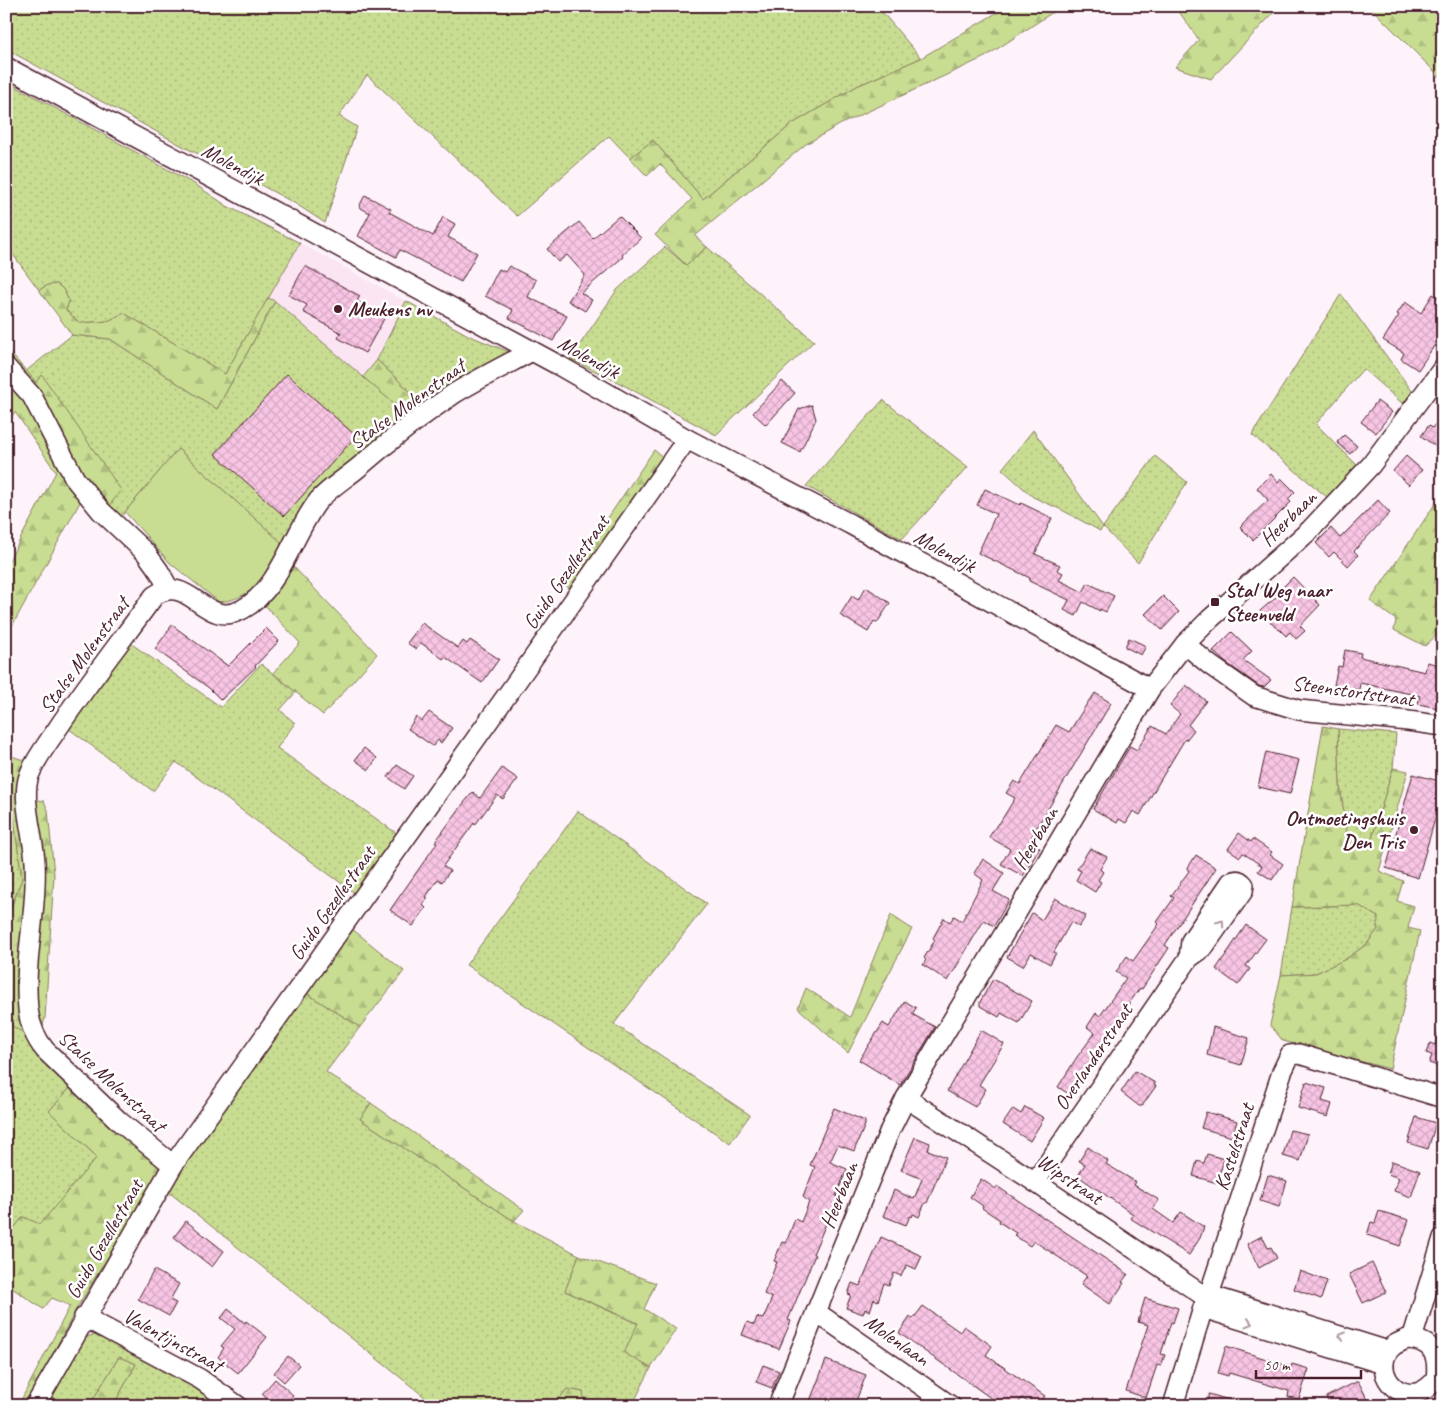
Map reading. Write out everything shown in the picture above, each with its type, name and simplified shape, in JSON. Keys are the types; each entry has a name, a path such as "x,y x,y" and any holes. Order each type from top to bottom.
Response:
{"street":[{"name":"Molendijk","path":"6,66 532,351 687,439 850,524 1150,689"},
{"name":"Stalse Molenstraat","path":"173,1165 120,1122 36,1039 29,1016 27,997 35,862 25,789 29,775 37,759 69,711 154,596 169,589 177,589 212,612 232,614 244,609 278,573 301,526 320,500 401,433 454,394 532,351"},
{"path":"6,367 32,396 75,479 101,511 146,553 169,589"},
{"name":"Heerbaan","path":"778,1406 890,1130 906,1098 1150,689 1185,644 1210,619 1310,530 1341,498 1371,465 1443,368"},
{"name":"Guido Gezellestraat","path":"34,1406 173,1165 687,439"},
{"name":"Steenstortstraat","path":"1185,644 1254,696 1299,710 1443,726"},
{"name":"Overlanderstraat","path":"1035,1182 1189,958"},
{"name":"Kastelstraat","path":"1173,1406 1206,1300 1282,1072 1290,1055 1299,1054 1443,1098"},
{"name":"Wipstraat","path":"906,1098 1035,1182 1206,1300 1386,1357"},
{"path":"1412,1339 1443,1238"},
{"name":"Molenlaan","path":"816,1312 951,1406"},
{"name":"Valentijnstraat","path":"84,1317 200,1379 238,1406"},
{"path":"1407,1339 1412,1339 1424,1342 1431,1348 1436,1356 1440,1375 1421,1392 1399,1399 1384,1373 1386,1357 1394,1345 1407,1339"}],"shaded area":[{"path":"300,243 406,301 377,360 363,377 275,301 268,298"}],"green space":[{"path":"6,6 877,6 921,58 857,86 792,124 703,199 653,140 630,158 609,136 517,216 367,75 339,116 357,127 325,223 296,204 188,149 6,49"},
{"path":"1008,6 1062,6 985,57 841,124 806,144 695,236 707,247 686,265 655,235 692,199 660,164 647,176 630,158 653,140 703,199 792,124 857,86 921,58"},
{"path":"1175,6 1280,6 1211,79 1175,67 1199,40"},
{"path":"1373,6 1443,6 1443,80 1371,8"},
{"path":"6,81 196,185 227,206 300,243 225,374 124,313 108,321 80,323 65,310 63,289 57,284 48,285 39,290 6,245"},
{"path":"665,247 686,265 707,247 814,341 716,435 614,380 570,359 617,290"},
{"path":"57,284 63,289 69,301 66,310 80,323 108,321 124,313 225,374 268,298 275,301 217,409 110,339 72,335 39,290 48,285"},
{"path":"1341,294 1412,391 1403,404 1363,369 1316,424 1357,465 1327,497 1252,435"},
{"path":"275,301 412,419 330,484 286,547 178,449 121,517 107,509 42,376 36,383 26,371 72,335 110,339 217,409"},
{"path":"406,301 470,336 512,353 457,387 449,380 420,401 377,360"},
{"path":"6,348 36,382 42,375 121,490 107,509 85,493 6,637 6,566 56,472 15,412 6,424"},
{"path":"377,360 420,401 450,380 457,387 412,419 363,377"},
{"path":"883,400 968,467 902,539 806,486"},
{"path":"1033,430 1103,527 1100,531 1062,510 1033,497 1002,469"},
{"path":"178,449 281,542 281,549 276,561 262,580 250,591 228,601 219,602 170,563 125,512"},
{"path":"654,450 664,458 573,590 563,584"},
{"path":"1155,456 1187,482 1138,563 1103,527"},
{"path":"1435,504 1443,510 1443,629 1425,646 1394,630 1396,620 1370,601"},
{"path":"290,563 377,654 323,715 273,673 300,643 262,602"},
{"path":"126,640 221,707 261,664 296,692 280,710 295,723 277,748 399,835 356,894 176,762 153,791 65,726"},
{"path":"1323,726 1338,729 1340,786 1348,843 1371,842 1393,768 1408,771 1379,871 1403,881 1397,901 1414,906 1408,928 1420,931 1390,1069 1283,1041 1270,1025 1281,975 1316,973 1346,959 1367,944 1378,929 1378,917 1358,905 1292,907"},
{"path":"1338,729 1396,734 1393,768 1371,842 1348,844 1340,786"},
{"path":"6,754 29,762 22,805 39,800 44,801 48,810 54,875 45,1018 41,1032 20,1031 12,1026 6,944 9,913 22,879 13,812 6,803"},
{"path":"6,803 13,812 22,879 9,912 6,944"},
{"path":"578,811 707,904 614,1024 750,1115 730,1143 466,965"},
{"path":"1358,905 1378,917 1378,929 1367,944 1346,959 1316,973 1281,975 1292,907"},
{"path":"891,915 912,929 848,1053 798,1008 806,988 850,1017"},
{"path":"351,928 404,971 360,1027 306,993"},
{"path":"6,957 12,1026 27,1031 72,1086 49,1111 97,1157 40,1225 23,1217 6,1238"},
{"path":"306,993 360,1027 326,1072 371,1103 360,1119 514,1221 579,1255 565,1291 638,1324 625,1353 651,1368 632,1406 585,1406 583,1392 567,1389 553,1406 436,1406 165,1189"},
{"path":"72,1086 160,1162 159,1173 77,1308 25,1406 18,1406 70,1306 52,1298 43,1309 6,1284 6,1238 23,1217 40,1224 97,1157 49,1111"},
{"path":"371,1103 524,1210 514,1221 360,1119"},
{"path":"579,1255 656,1283 644,1309 676,1329 651,1368 624,1353 638,1323 565,1291"},
{"path":"94,1335 105,1337 216,1395 218,1405 113,1406 136,1364 119,1357 89,1406 43,1406 84,1337"},
{"path":"119,1357 136,1364 113,1406 89,1406"},
{"path":"567,1389 583,1392 585,1406 553,1406"}],"building":[{"path":"365,195 391,209 389,212 433,236 443,217 455,224 448,237 477,253 461,282 400,250 396,257 358,236 370,213 359,207"},
{"path":"619,216 641,238 622,255 623,257 581,293 592,300 585,311 568,301 585,275 567,255 558,262 547,249 579,222 593,238"},
{"name":"Meukens nv","path":"305,266 360,296 357,301 385,317 365,353 338,338 341,333 303,312 307,305 289,295"},
{"path":"509,266 536,280 528,297 567,316 553,341 509,318 513,310 485,296 499,269 505,272"},
{"path":"1433,294 1443,301 1443,333 1418,370 1401,359 1404,353 1383,340 1405,302 1421,313"},
{"path":"287,374 356,436 284,516 215,454"},
{"path":"782,381 795,393 766,425 753,413"},
{"path":"1377,401 1392,412 1376,433 1361,422"},
{"path":"812,405 816,419 800,452 782,443 799,409"},
{"path":"1443,415 1443,452 1421,436 1429,425 1432,428"},
{"path":"1344,435 1357,446 1350,454 1337,442"},
{"path":"1406,456 1422,470 1409,485 1393,471"},
{"path":"1271,474 1278,482 1281,478 1295,492 1288,499 1291,502 1253,540 1240,527 1268,500 1257,488"},
{"path":"985,489 1052,518 1035,554 1060,565 1057,570 1063,573 1059,580 1083,592 1088,583 1114,596 1106,612 1083,602 1076,616 1064,610 1069,600 1029,581 1030,578 978,553 996,514 977,505"},
{"path":"1378,500 1390,513 1354,551 1358,555 1348,566 1334,552 1329,557 1316,543 1331,528 1340,538"},
{"path":"1293,577 1320,605 1300,626 1305,631 1296,639 1290,632 1286,636 1278,630 1260,611 1284,590 1282,588"},
{"path":"866,587 890,603 877,623 874,621 868,632 840,615 852,596 858,600"},
{"path":"1163,596 1179,612 1162,630 1145,614"},
{"path":"422,623 458,648 463,641 467,644 470,640 499,659 482,683 421,643 416,649 407,643"},
{"path":"172,625 228,666 266,628 279,641 256,667 221,700 209,688 155,649"},
{"path":"1232,632 1252,651 1243,660 1271,680 1264,687 1259,686 1225,662 1213,651"},
{"path":"1129,638 1146,646 1141,655 1125,647"},
{"path":"1345,650 1361,653 1360,657 1425,672 1427,662 1443,666 1443,709 1418,704 1420,696 1360,683 1359,690 1334,685 1338,666 1342,667"},
{"path":"1186,685 1206,701 1188,725 1194,730 1185,739 1140,815 1133,811 1126,823 1119,819 1117,823 1093,809 1130,746 1137,750 1152,726 1166,734 1180,714 1170,706"},
{"path":"1095,693 1111,703 1029,841 1040,848 1023,876 1001,864 1010,849 989,837 1015,798 1006,793 1014,781 1020,784 1056,725 1069,732"},
{"path":"429,712 452,728 441,743 438,740 433,746 408,729 416,717 422,721"},
{"path":"364,748 377,758 369,770 355,760"},
{"path":"1266,752 1299,760 1290,794 1258,787"},
{"path":"397,765 413,776 404,789 388,777"},
{"path":"502,768 518,779 503,799 497,795 443,866 450,871 442,882 438,879 426,897 428,898 423,905 426,908 413,926 390,910 437,843 435,842 463,804 473,792 480,798"},
{"name":"Ontmoetingshuis Den Tris","path":"1413,774 1443,782 1443,791 1418,878 1386,868"},
{"path":"1239,833 1251,842 1253,839 1272,852 1270,855 1283,864 1272,880 1258,871 1262,866 1243,853 1240,857 1228,849"},
{"path":"1090,848 1107,857 1100,869 1103,872 1098,880 1101,882 1095,892 1076,880 1081,871 1077,869"},
{"path":"1196,855 1216,868 1165,945 1169,948 1142,989 1140,988 1114,1025 1115,1027 1084,1073 1086,1074 1072,1096 1058,1087 1095,1033 1087,1027 1096,1013 1100,1016 1126,978 1116,972 1127,956 1133,961 1159,924 1157,922 1174,898 1171,896 1189,871 1187,869"},
{"path":"983,859 1004,873 993,891 1009,900 994,926 984,920 948,981 923,965 926,960 924,958 935,940 933,938 944,918 950,922 954,916 962,921 983,880 974,873"},
{"path":"1055,898 1086,916 1079,927 1071,922 1054,952 1056,953 1050,964 1031,953 1023,966 1007,957 1032,913 1042,920"},
{"path":"1246,925 1266,939 1246,966 1250,969 1238,985 1216,969"},
{"path":"993,979 1032,1001 1019,1023 1001,1013 999,1017 980,1006 980,1002"},
{"path":"905,1001 916,1008 912,1014 935,1027 900,1085 859,1060 883,1023 889,1027"},
{"path":"1213,1027 1249,1038 1241,1065 1207,1055"},
{"path":"1440,1027 1443,1028 1443,1068 1429,1063 1432,1055 1426,1053 1430,1043 1435,1045"},
{"path":"981,1030 1004,1044 979,1085 986,1089 975,1107 947,1091"},
{"path":"1135,1071 1155,1083 1154,1085 1156,1086 1142,1106 1139,1106 1121,1092"},
{"path":"1306,1082 1326,1088 1322,1101 1332,1104 1328,1117 1298,1108"},
{"path":"1025,1107 1044,1118 1030,1141 1003,1124 1013,1109 1021,1114"},
{"path":"834,1108 865,1121 865,1125 854,1151 838,1145 830,1162 847,1169 836,1196 842,1199 836,1214 831,1212 813,1254 815,1255 788,1320 791,1321 779,1349 742,1335 747,1322 754,1325 757,1317 763,1319 772,1298 764,1294 777,1262 774,1261 782,1242 786,1243 795,1219 801,1222 809,1202 803,1197 815,1167 810,1165"},
{"path":"1206,1112 1237,1121 1232,1137 1201,1128"},
{"path":"1416,1117 1436,1123 1428,1149 1408,1143"},
{"path":"1290,1130 1308,1134 1300,1161 1283,1156"},
{"path":"915,1137 930,1143 928,1150 946,1157 927,1203 925,1203 919,1217 913,1214 906,1225 883,1216 894,1190 914,1199 922,1179 901,1170"},
{"path":"1088,1147 1108,1161 1106,1164 1136,1182 1134,1185 1159,1200 1153,1209 1173,1223 1181,1212 1204,1227 1200,1238 1189,1255 1130,1218 1133,1214 1078,1176 1085,1164 1079,1161"},
{"path":"1207,1154 1224,1159 1217,1183 1193,1176 1197,1161 1204,1163"},
{"path":"1392,1161 1420,1171 1411,1197 1394,1191 1399,1178 1388,1174"},
{"path":"1268,1175 1287,1181 1279,1207 1260,1201"},
{"path":"981,1179 996,1189 997,1186 1128,1274 1110,1304 1081,1284 1087,1276 1034,1241 1030,1246 1014,1235 1016,1233 999,1222 1000,1220 970,1197"},
{"path":"1379,1211 1409,1220 1400,1246 1367,1235 1371,1222 1375,1223"},
{"path":"186,1221 224,1251 212,1267 174,1237"},
{"path":"1262,1236 1268,1248 1271,1247 1277,1258 1259,1268 1247,1244"},
{"path":"881,1237 922,1256 916,1269 907,1265 901,1276 894,1273 889,1285 884,1283 878,1301 874,1299 870,1311 865,1309 863,1314 846,1308 851,1295 848,1294 852,1283 860,1286"},
{"path":"1372,1263 1386,1292 1363,1303 1349,1274"},
{"path":"154,1270 179,1284 170,1300 176,1303 169,1316 138,1299"},
{"path":"1300,1271 1327,1281 1321,1299 1294,1289"},
{"path":"1145,1298 1178,1308 1173,1323 1171,1322 1161,1354 1165,1355 1161,1366 1157,1365 1146,1398 1126,1391 1148,1325 1138,1322"},
{"path":"923,1306 960,1332 964,1326 992,1346 986,1355 1045,1396 1038,1406 1033,1406 1022,1398 1017,1406 1002,1406 899,1333 910,1317 913,1319"},
{"path":"228,1309 267,1337 238,1373 218,1357 224,1348 221,1346 235,1329 221,1318"},
{"path":"1226,1346 1291,1367 1292,1364 1309,1369 1299,1399 1288,1397 1289,1391 1229,1373 1228,1376 1218,1373"},
{"path":"288,1356 299,1365 284,1382 274,1373"},
{"path":"826,1360 866,1375 854,1406 808,1406"},
{"path":"763,1365 779,1371 772,1388 756,1382"},
{"path":"275,1379 293,1395 284,1406 275,1406 262,1394"},
{"path":"1358,1381 1371,1406 1330,1406 1326,1397"},
{"path":"1209,1394 1239,1403 1239,1406 1205,1406"}],"place":[{"name":"Meukens nv","path":"338,309"},
{"name":"Stal Weg naar Steenveld","path":"1215,602"},
{"name":"Ontmoetingshuis Den Tris","path":"1414,830"}]}
